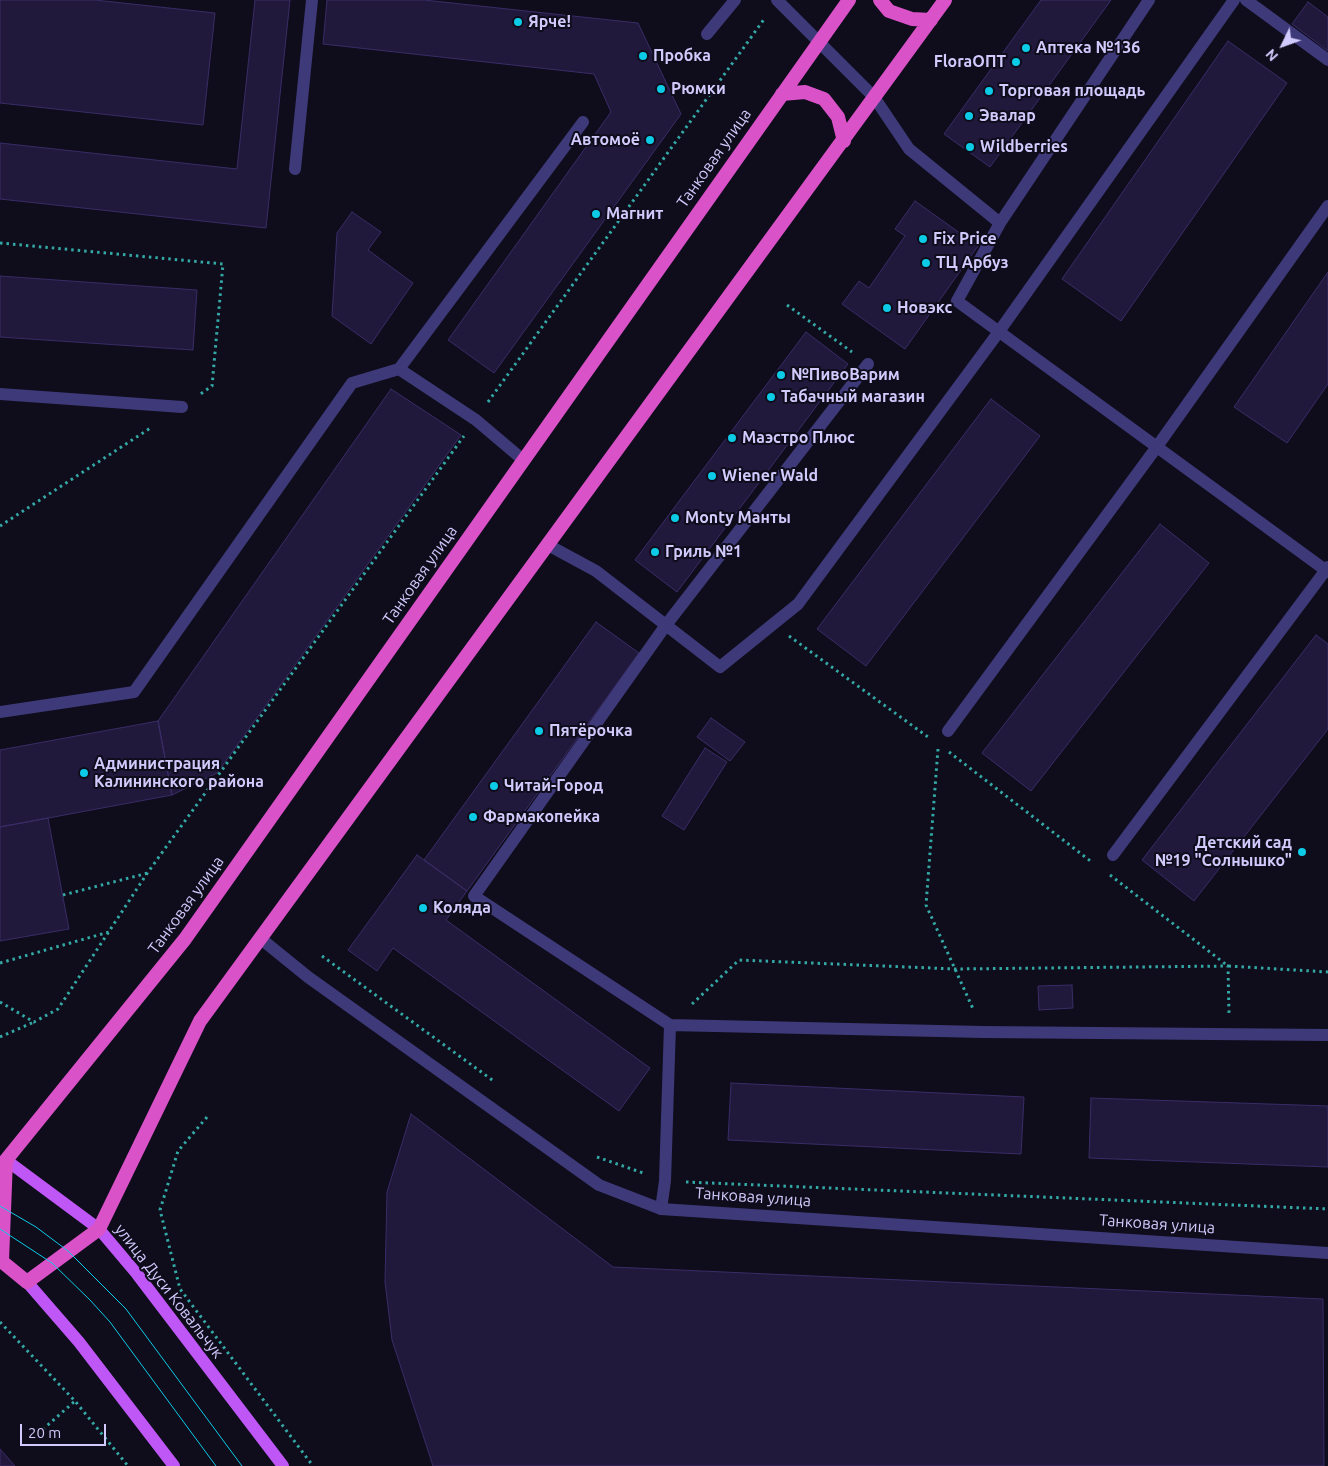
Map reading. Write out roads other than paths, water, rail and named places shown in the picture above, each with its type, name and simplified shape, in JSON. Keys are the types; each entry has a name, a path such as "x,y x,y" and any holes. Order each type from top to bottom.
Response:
{"highway":[{"name":"Танковая улица","path":"3,1159 180,945 848,0"},
{"path":"880,0 889,11 912,19 930,20"},
{"path":"3,1159 1,1260 27,1282 99,1229 200,1021 844,141 945,0"},
{"path":"782,94 805,92 824,99 838,117 844,141"}],"main road":[{"name":"улица Дуси Ковальчук","path":"3,1159 99,1229 137,1274 283,1466"},
{"path":"27,1282 79,1342 174,1466"}],"street":[{"path":"295,169 312,0"},
{"path":"707,34 735,0"},
{"path":"778,0 818,43 874,97 909,149 1000,223"},
{"path":"1113,855 1327,570 1156,448 958,302 1000,223 1149,0"},
{"path":"548,544 596,571 720,667 798,604 998,333 1234,0"},
{"path":"1246,0 1328,60"},
{"path":"0,712 134,692 352,383 399,370 583,122"},
{"path":"948,731 1156,448 1328,206"},
{"path":"868,364 666,625 474,896 670,1025 983,1032 1328,1035"},
{"path":"399,370 476,420 522,459"},
{"path":"0,394 182,407"},
{"name":"Танковая улица","path":"260,938 308,977 599,1185 661,1209 1328,1253"},
{"path":"661,1209 664,1181 670,1025"}],"tram line":[{"path":"0,1206 36,1227 68,1251 126,1309 242,1466"},
{"path":"0,1229 52,1263 90,1300 110,1322 216,1466"}],"place":[{"name":"Ярче!","path":"518,22"},
{"name":"Аптека №136","path":"1026,48"},
{"name":"Пробка","path":"643,56"},
{"name":"FloraОПТ","path":"1016,62"},
{"name":"Рюмки","path":"661,89"},
{"name":"Торговая площадь","path":"989,91"},
{"name":"Эвалар","path":"969,116"},
{"name":"Автомоё","path":"650,140"},
{"name":"Wildberries","path":"970,147"},
{"name":"Магнит","path":"596,214"},
{"name":"Fix Price","path":"923,239"},
{"name":"ТЦ Арбуз","path":"926,263"},
{"name":"Новэкс","path":"887,308"},
{"name":"№ПивоВарим","path":"781,375"},
{"name":"Табачный магазин","path":"771,397"},
{"name":"Маэстро Плюс","path":"732,438"},
{"name":"Wiener Wald","path":"712,476"},
{"name":"Monty Манты","path":"675,518"},
{"name":"Гриль №1","path":"655,552"},
{"name":"Пятёрочка","path":"539,731"},
{"name":"Администрация Калининского района","path":"84,773"},
{"name":"Читай-Город","path":"494,786"},
{"name":"Фармакопейка","path":"473,817"},
{"name":"Детский сад №19 \"Солнышко\"","path":"1302,852"},
{"name":"Коляда","path":"423,908"}]}
